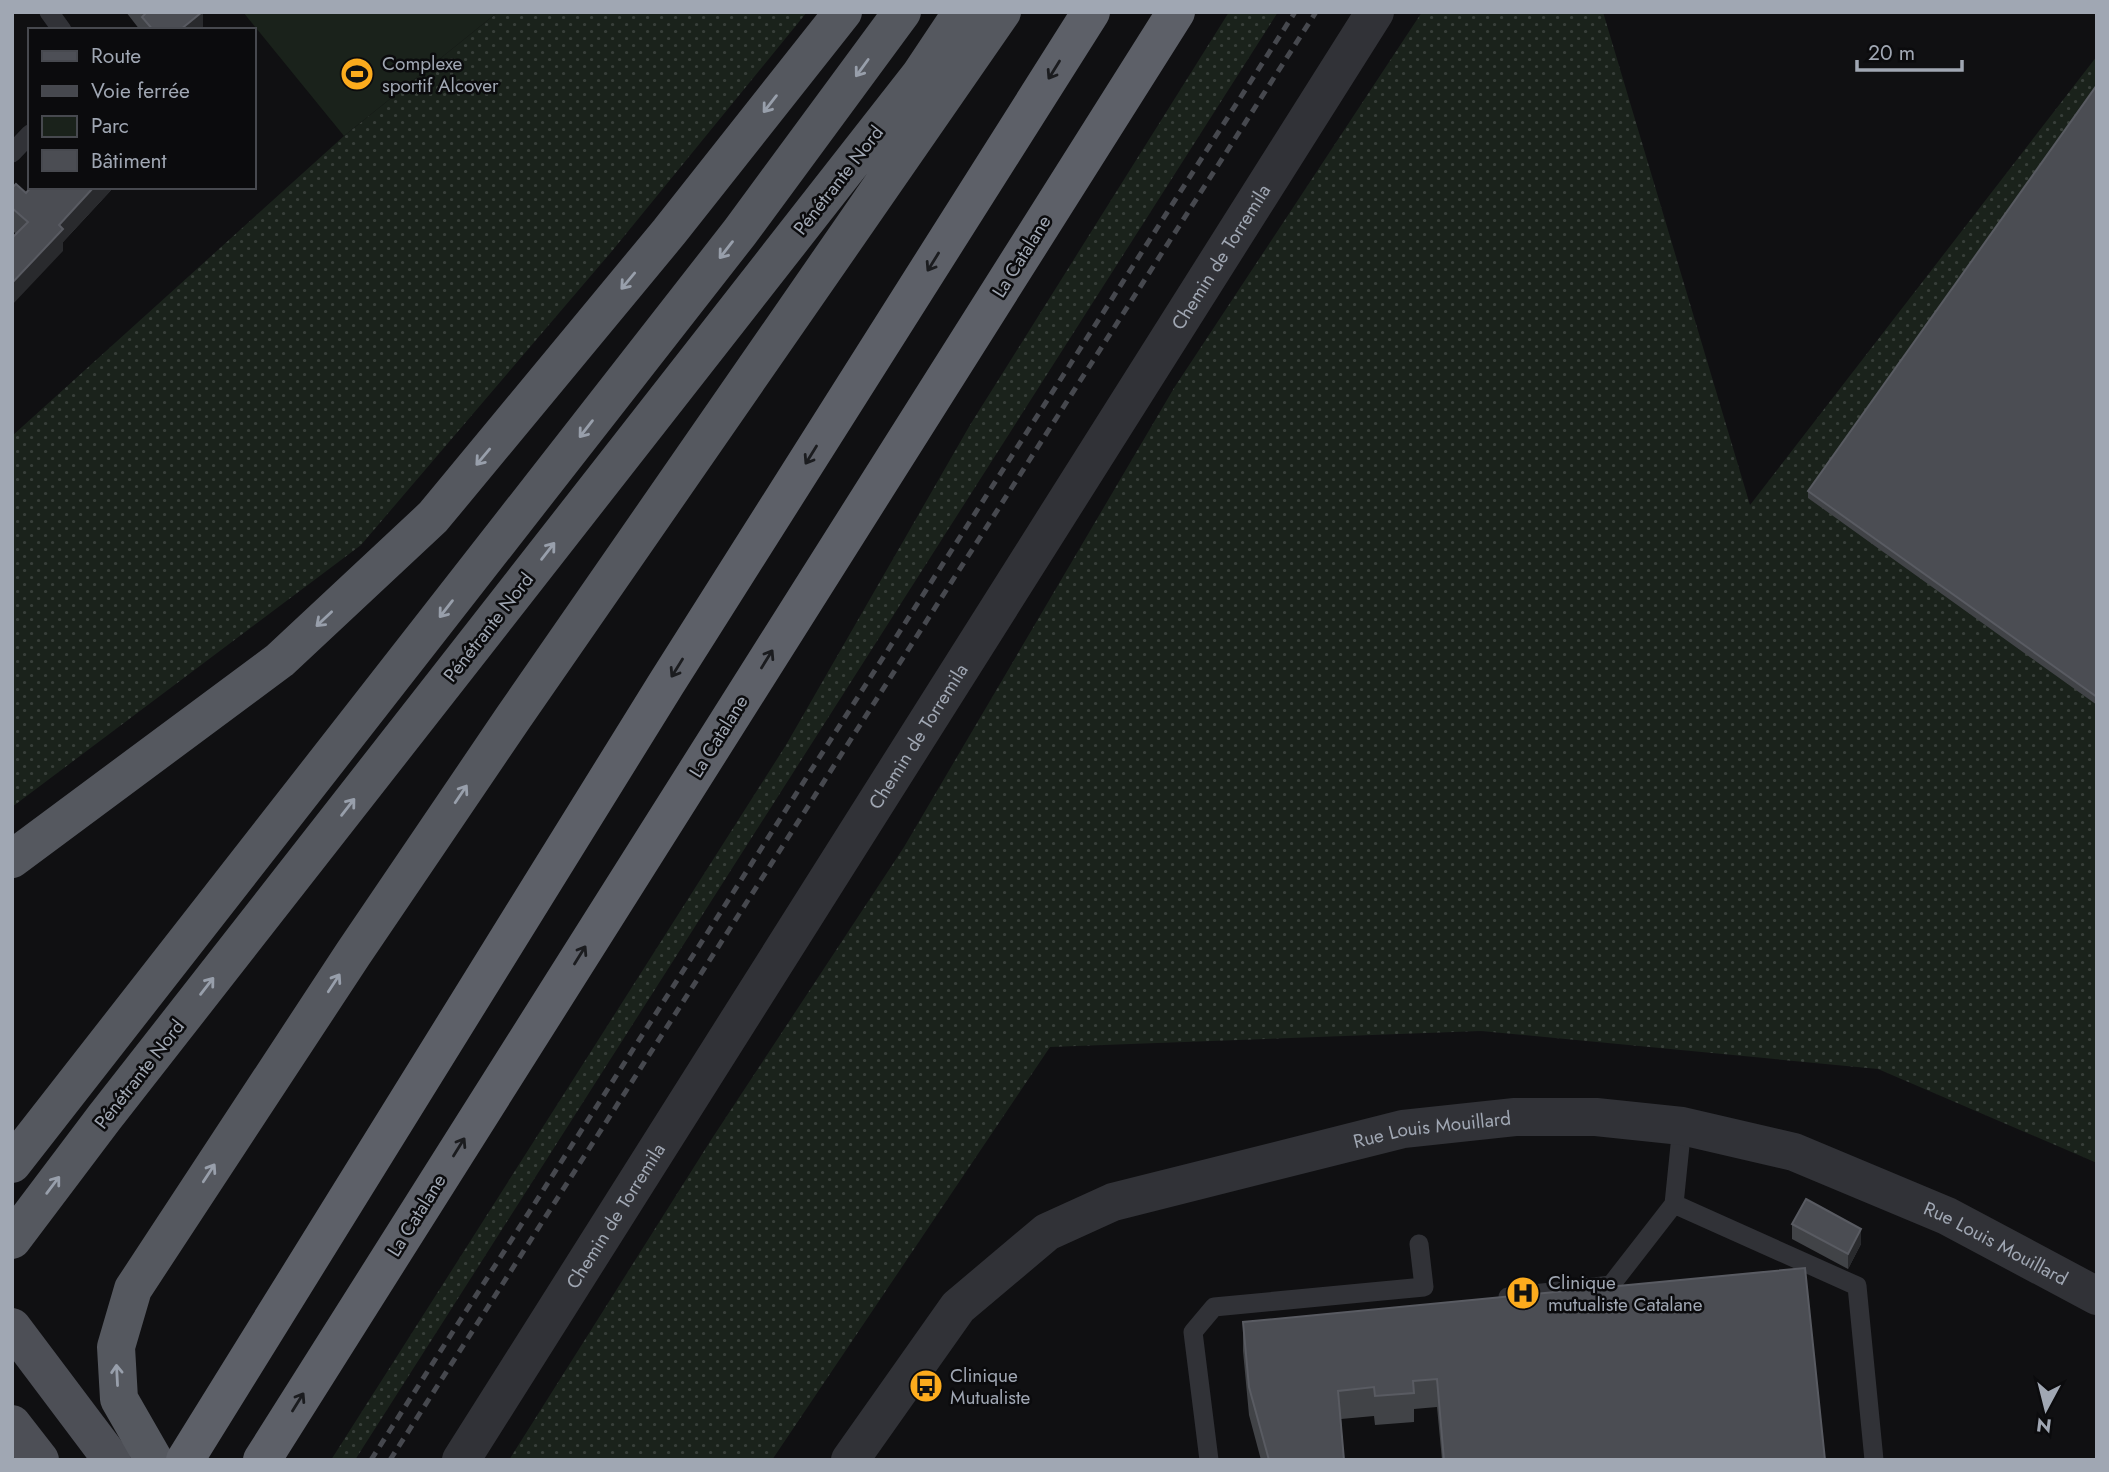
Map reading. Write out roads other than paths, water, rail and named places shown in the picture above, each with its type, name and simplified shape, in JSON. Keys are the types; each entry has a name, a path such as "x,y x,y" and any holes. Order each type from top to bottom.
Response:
{"highway":[{"path":"12,859 280,660 433,517 669,232 843,12"},
{"path":"12,1164 740,232 902,12"},
{"name":"Pénétrante Nord","path":"12,1240 920,75 962,12"},
{"path":"136,1452 119,1399 116,1347 132,1289 353,954 513,718 1002,12"},
{"path":"185,1460 659,696 1091,12"},
{"name":"La Catalane","path":"262,1460 1176,12"}],"main road":[{"path":"12,1327 136,1452"},
{"path":"12,1424 40,1460"}],"street":[{"name":"Chemin de Torremila","path":"461,1460 1375,12"},
{"name":"Rue Louis Mouillard","path":"850,1460 958,1307 1047,1233 1113,1202 1403,1129 1516,1117 1596,1117 1682,1126 1794,1152 1947,1216 2097,1296"}],"lane":[{"path":"49,12 61,28"},
{"path":"12,153 28,136"},
{"path":"1494,1299 1612,1285 1674,1204 1682,1126"},
{"path":"1674,1204 1857,1286 1874,1460"},
{"path":"1209,1460 1194,1332 1214,1307 1424,1287 1419,1244"}],"railway":[{"path":"371,1460 1295,12"},
{"path":"390,1460 1316,12"}],"place":[{"name":"Complexe sportif Alcover","path":"357,74"},
{"name":"Clinique mutualiste Catalane","path":"1523,1293"},
{"name":"Clinique Mutualiste","path":"926,1386"}]}
